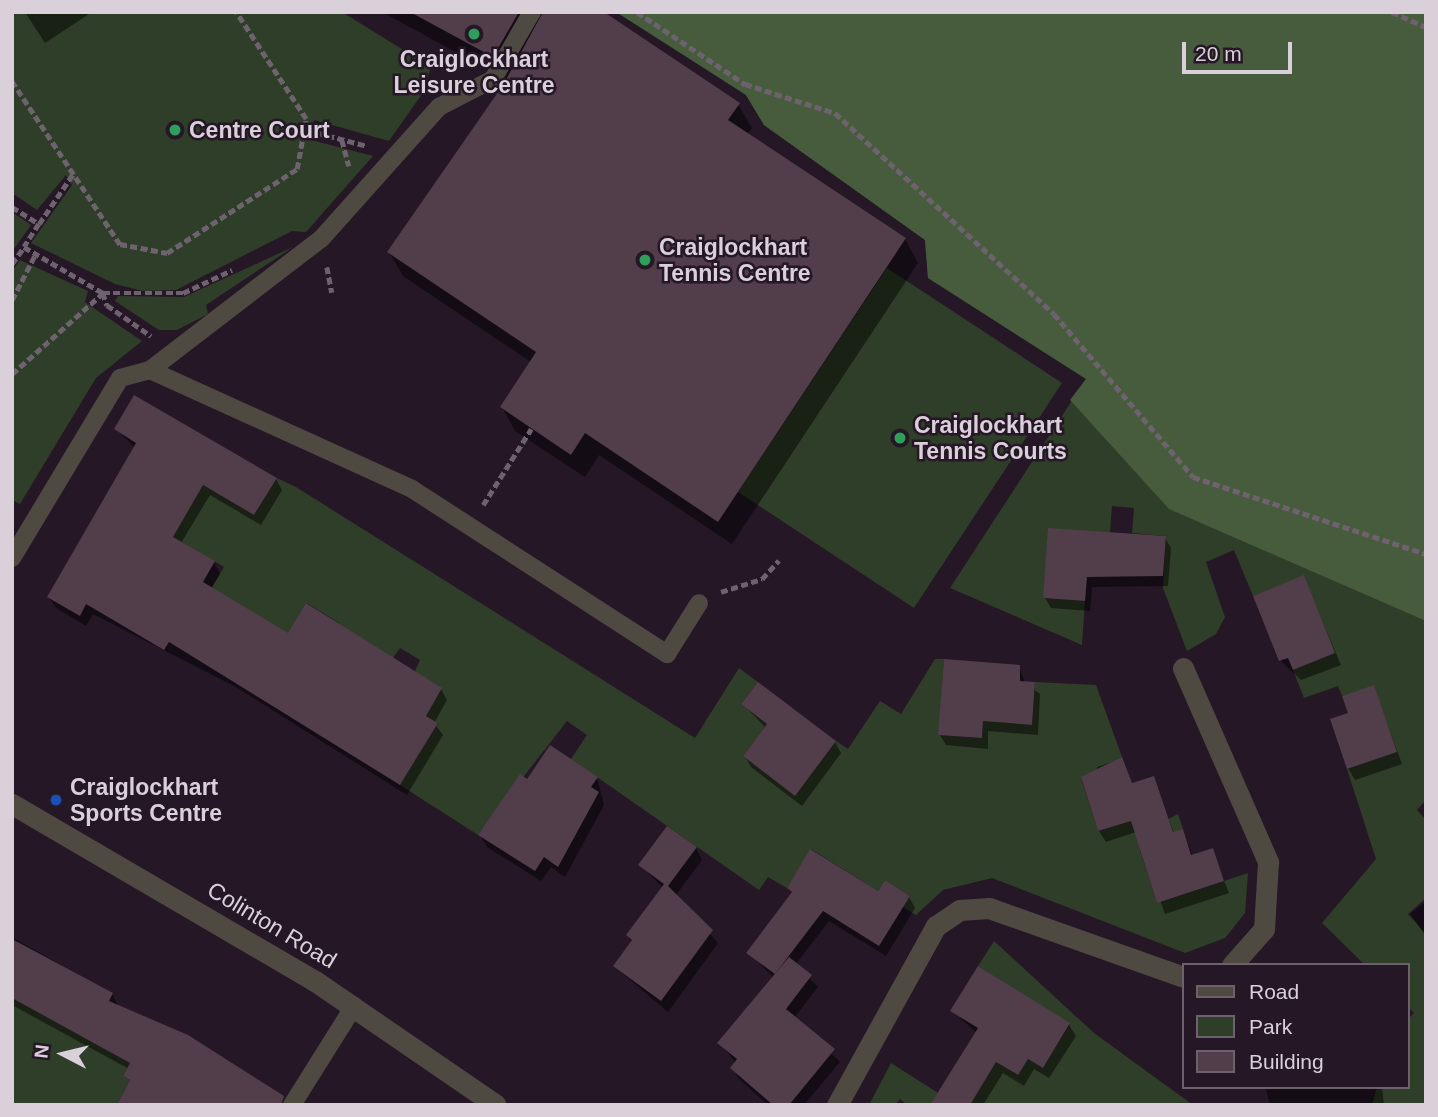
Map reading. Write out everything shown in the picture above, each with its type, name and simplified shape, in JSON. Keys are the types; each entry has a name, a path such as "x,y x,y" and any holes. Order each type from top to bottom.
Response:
{"street":[{"path":"1182,668 1268,862 1264,929 1233,963"},
{"name":"Colinton Road","path":"12,804 354,1006 496,1105"},
{"path":"837,1105 936,926 960,910 989,908 1182,976"}],"lane":[{"path":"12,558 120,378 150,370 321,239 400,154 439,107 493,79 532,12"},
{"path":"150,370 336,450 472,523 667,654 699,603"},
{"path":"292,1105 354,1006"}],"path":[{"path":"236,12 307,130 400,154"},
{"path":"637,12 745,84 835,113 1054,314 1193,477 1426,554"},
{"path":"1392,12 1426,27"},
{"path":"12,80 120,244 167,253 297,169 307,130"},
{"path":"12,264 73,174"},
{"path":"12,207 39,224"},
{"path":"24,247 103,293 183,293 242,265"},
{"path":"12,300 36,253"},
{"path":"103,293 107,305 175,352"},
{"path":"12,374 103,293"},
{"path":"472,523 531,429"},
{"path":"699,603 762,579 779,560"}],"green space":[{"name":"Centre Court","path":"12,12 342,12 431,67 422,94 389,141 314,120 311,140 373,156 306,232 292,231 176,290 143,291 115,284 31,243 72,185 66,175 37,210 12,193"},
{"path":"616,12 1426,12 1426,621 1169,509 1070,400 1086,379 928,278 925,240 764,125 746,95"},
{"path":"620,12 1426,12 1426,800 1417,810 1426,820 1426,898 1408,914 1426,934 1426,1105 1372,1105 1376,1089 1410,1089 1410,1017 1414,1013 1410,1009 1410,963 1363,963 1322,923 1376,859 1347,769 1396,752 1374,686 1342,696 1338,686 1304,698 1293,670 1335,653 1304,576 1253,596 1234,550 1206,562 1225,617 1216,634 1187,651 1163,588 1166,536 1132,533 1134,508 1112,506 1110,533 1043,598 1085,601 1082,645 950,588 1086,379 928,278 925,240 764,125 746,95"},
{"path":"12,212 31,225 12,252"},
{"path":"293,247 206,305 208,314 177,330 159,330 115,301 118,296 184,297"},
{"path":"20,260 88,291 85,302 142,341 96,378 20,504 12,500 12,271"},
{"name":"Craiglockhart Tennis Courts","path":"887,268 1062,383 914,608 738,492"},
{"path":"184,474 254,515 277,478 296,487 695,738 739,668 758,682 741,704 767,724 743,756 795,795 836,741 848,749 880,701 901,714 935,659 944,659 939,735 982,738 983,721 1032,725 1035,682 1096,685 1122,757 1081,778 1098,831 1165,810 1168,819 1178,814 1183,829 1140,850 1157,903 1248,873 1245,913 1225,938 1185,953 992,878 943,890 916,915 903,907 910,896 885,880 878,891 811,849 787,888 768,877 759,890 571,759 587,735 567,721 478,835 400,785 438,723 426,716 415,671 420,660 400,648 393,658 321,653 339,623 307,603 288,634 176,646 224,567 173,537"},
{"path":"994,941 1094,1033 1193,1105 970,1105 996,1062 1017,1075 1028,1059 1043,1068 1070,1024 978,966"},
{"path":"12,998 117,1039 110,1052 130,1063 123,1076 130,1080 117,1105 12,1105"},
{"path":"891,1063 957,1105 907,1105 900,1099 895,1105 869,1105"}],"building":[{"name":"Craiglockhart Leisure Centre","path":"410,12 519,12 493,57"},
{"name":"Craiglockhart Tennis Centre","path":"543,12 604,12 740,103 728,120 906,238 718,522 585,433 571,455 500,407 536,352 387,252 503,85"},
{"path":"134,395 277,478 254,515 203,485 173,537 215,561 203,582 288,633 306,603 442,688 426,716 438,723 400,785 169,642 164,650 86,604 80,616 47,597 136,443 114,429"},
{"path":"1048,528 1166,536 1163,576 1087,577 1085,601 1043,598"},
{"path":"1304,575 1335,653 1293,670 1288,658 1279,661 1253,596"},
{"path":"944,659 1020,665 1020,681 1035,682 1032,725 983,721 982,738 938,735"},
{"path":"758,682 836,741 795,796 743,756 767,724 741,704"},
{"path":"1374,685 1397,752 1347,769 1330,719 1348,713 1342,696"},
{"path":"550,745 598,777 591,787 599,792 558,867 544,857 535,871 478,835 520,774 527,779"},
{"path":"1122,757 1132,783 1154,776 1173,832 1183,829 1191,855 1213,848 1224,881 1157,903 1131,821 1098,831 1081,777"},
{"path":"667,826 697,847 668,886 713,930 661,1001 613,966 632,940 626,935 664,884 638,865"},
{"path":"810,849 878,891 885,880 910,896 879,946 823,911 775,974 746,953 792,892 787,888"},
{"path":"12,939 113,993 109,1001 188,1035 284,1096 281,1105 117,1105 130,1080 123,1076 130,1063 12,998"},
{"path":"789,957 812,975 786,1009 835,1049 789,1105 773,1105 730,1068 737,1059 717,1043"},
{"path":"978,966 1070,1023 1043,1068 1028,1059 1018,1075 996,1062 970,1105 930,1105 978,1028 950,1011"}],"place":[{"name":"Craiglockhart Leisure Centre","path":"474,34"},
{"name":"Centre Court","path":"175,130"},
{"name":"Craiglockhart Tennis Centre","path":"645,260"},
{"name":"Craiglockhart Tennis Courts","path":"900,438"},
{"name":"Craiglockhart Sports Centre","path":"56,800"}]}
